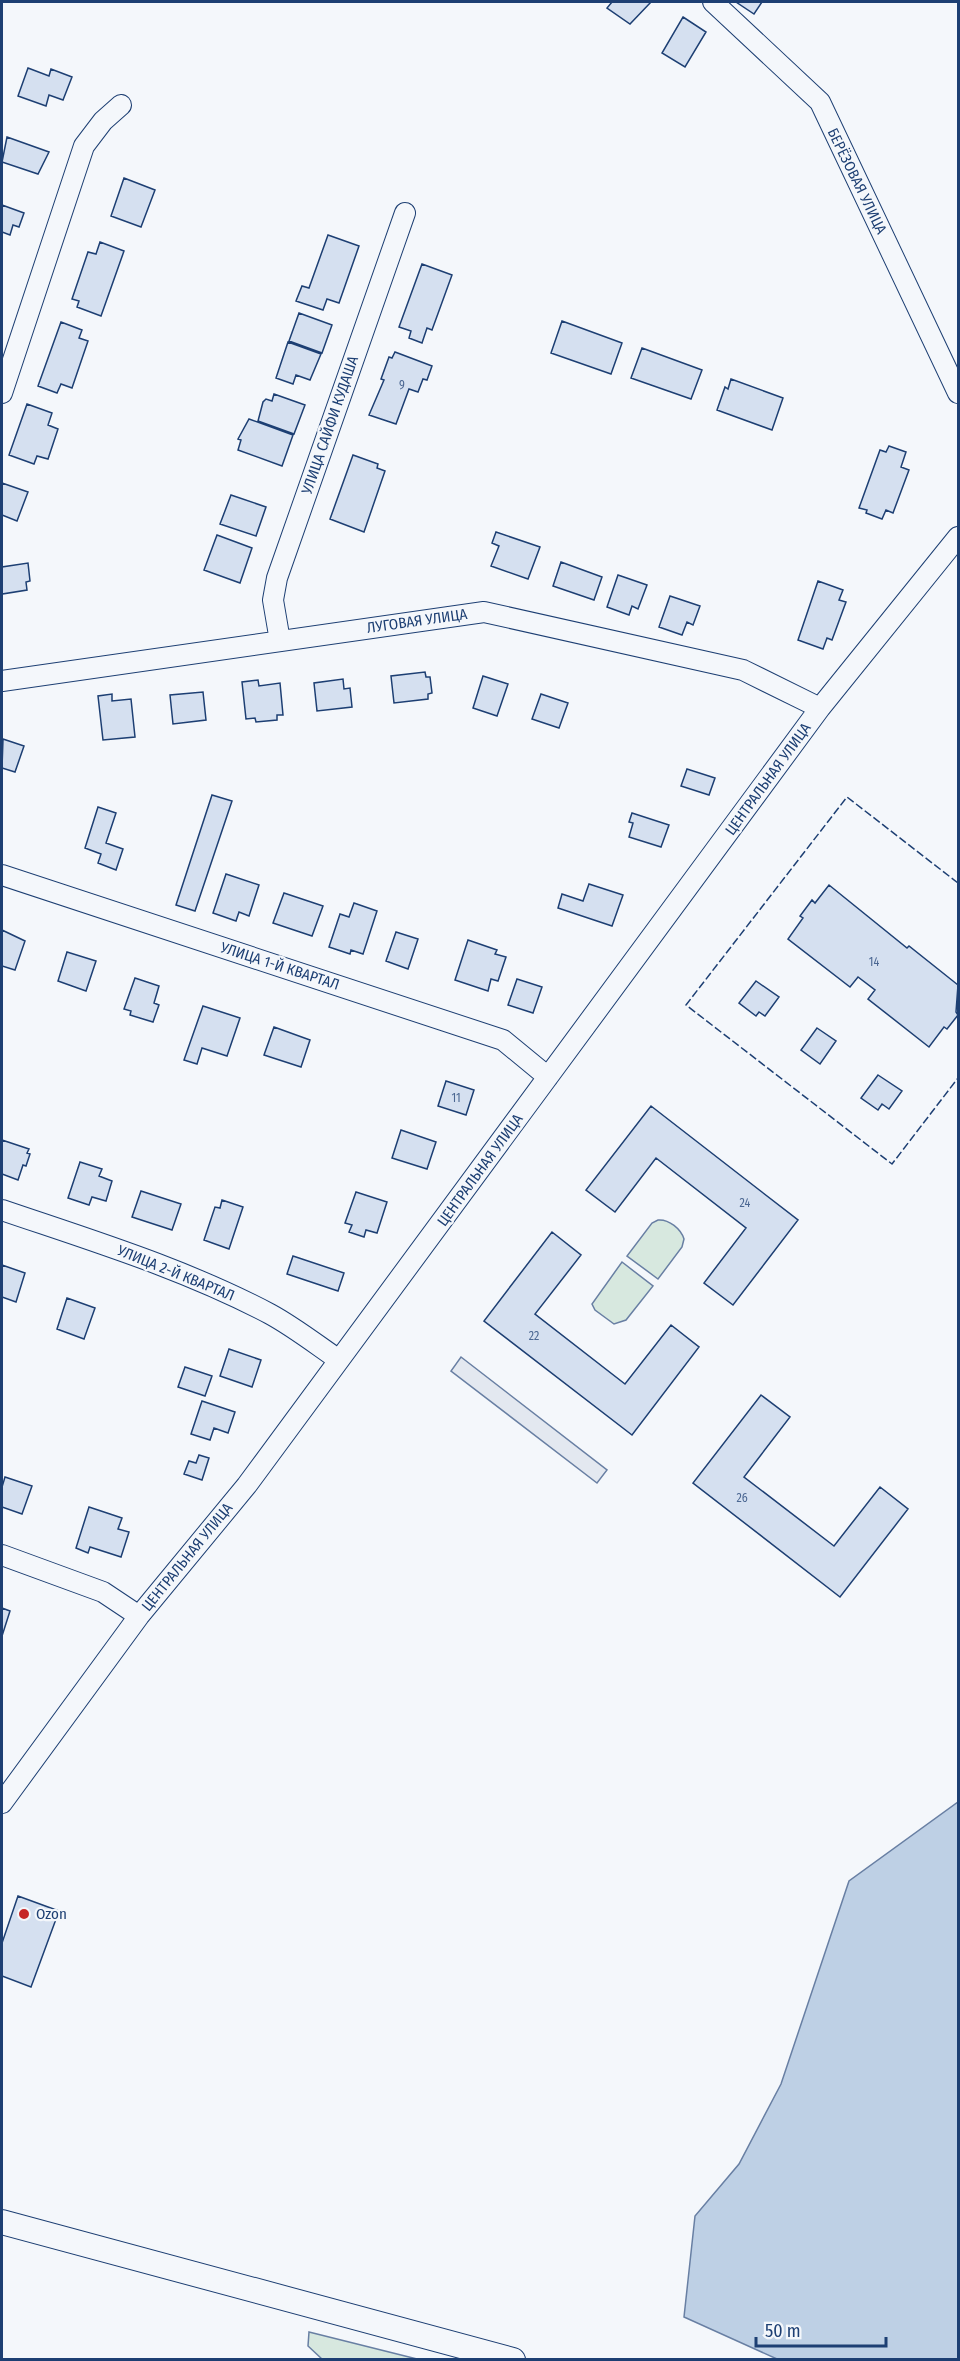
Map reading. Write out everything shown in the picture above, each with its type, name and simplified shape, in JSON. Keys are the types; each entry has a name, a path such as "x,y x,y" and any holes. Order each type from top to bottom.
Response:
{"main road":[{"path":"2,2222 513,2360"}],"street":[{"name":"БЕРЁЗОВАЯ УЛИЦА","path":"713,2 820,102 958,393"},
{"path":"2,393 84,146 103,121 122,105"},
{"name":"УЛИЦА САЙФИ КУДАША","path":"280,641 273,600 277,578 405,213"},
{"name":"ЦЕНТРАЛЬНАЯ УЛИЦА","path":"2,1803 139,1616 247,1485 820,708 958,537"},
{"name":"ЛУГОВАЯ УЛИЦА","path":"2,681 484,612 742,670 820,708"},
{"name":"УЛИЦА 1-Й КВАРТАЛ","path":"2,875 503,1040 548,1077"},
{"name":"УЛИЦА 2-Й КВАРТАЛ","path":"2,1210 142,1257 215,1288 272,1315 339,1360"},
{"path":"2,1555 103,1592 139,1616"}],"shaded area":[{"path":"658,1220 674,1225 684,1239 682,1247 658,1279 627,1256 652,1223"},
{"path":"622,1262 653,1286 626,1320 614,1324 595,1310 592,1304"},
{"path":"461,1357 607,1470 597,1483 451,1371"},
{"path":"309,2332 417,2359 322,2359 308,2346"}],"water":[{"path":"958,1802 958,2359 777,2359 684,2317 695,2216 739,2164 781,2084 849,1881"}],"building":[{"path":"612,2 651,2 630,24 607,8"},
{"path":"736,2 762,2 754,14"},
{"path":"683,17 706,32 685,67 662,53"},
{"path":"28,68 49,76 51,69 72,77 63,100 49,95 46,106 18,96"},
{"path":"7,137 49,152 38,174 2,162"},
{"path":"124,178 155,190 141,227 111,216"},
{"path":"2,205 24,213 19,227 13,225 10,235 2,232"},
{"path":"328,235 359,246 339,303 327,299 323,310 296,301 302,286 309,288"},
{"path":"100,242 124,251 101,316 77,307 79,301 72,299 88,252 96,254"},
{"path":"422,264 452,275 432,330 427,328 422,343 409,338 411,331 399,327"},
{"path":"299,313 332,325 322,353 289,341"},
{"path":"562,321 622,343 611,374 551,353"},
{"path":"61,322 82,330 79,338 88,341 72,388 61,384 57,393 38,386"},
{"path":"288,342 321,354 310,380 296,375 293,384 276,378"},
{"path":"642,348 702,370 691,399 631,378"},
{"path":"395,352 432,366 427,380 423,379 418,392 409,389 396,424 369,415 384,380 381,379 389,357 392,358"},
{"path":"731,379 783,398 772,430 717,410 725,387 728,389"},
{"path":"274,394 305,405 294,434 258,421 263,402 266,399 272,401"},
{"path":"27,404 52,413 48,425 58,429 48,459 37,456 34,464 9,455"},
{"path":"249,419 293,435 282,466 238,450 241,440 238,439"},
{"path":"889,446 906,452 901,467 909,470 893,513 886,510 882,519 859,508 880,450 886,452"},
{"path":"353,455 378,464 377,468 385,471 364,532 330,519"},
{"path":"2,483 28,492 17,521 2,515"},
{"path":"231,495 266,507 256,536 220,524"},
{"path":"496,532 540,547 528,579 491,566 499,546 492,543"},
{"path":"217,535 252,548 240,583 204,570"},
{"path":"561,562 602,577 594,600 553,586"},
{"path":"28,563 30,581 26,582 27,590 2,594 2,567"},
{"path":"618,575 647,585 638,609 632,606 629,615 607,607"},
{"path":"818,581 843,590 839,600 846,602 832,640 827,638 823,649 798,640"},
{"path":"670,596 700,606 693,625 687,622 682,635 659,627"},
{"path":"425,672 426,677 430,677 432,693 428,694 428,699 394,703 391,676"},
{"path":"483,676 508,684 497,716 473,708"},
{"path":"343,679 344,689 350,688 352,707 317,711 314,683"},
{"path":"258,680 259,686 280,683 283,715 277,715 277,720 256,722 255,718 246,719 242,682"},
{"path":"203,692 206,720 173,724 170,695"},
{"path":"112,694 112,701 131,699 135,737 103,740 98,696"},
{"path":"541,694 568,703 559,728 532,719"},
{"path":"3,739 24,746 15,772 2,768"},
{"path":"687,769 715,778 709,795 681,786"},
{"path":"212,795 232,801 195,911 176,905"},
{"path":"98,807 116,813 106,843 123,849 116,870 98,863 101,854 85,848"},
{"path":"632,813 669,825 661,847 629,837 633,823 629,822"},
{"path":"226,874 259,885 249,916 239,912 236,921 213,913"},
{"path":"589,884 623,895 612,926 558,908 562,894 583,901"},
{"path":"829,885 907,948 909,946 958,985 956,1012 958,1015 947,1029 944,1027 929,1047 868,999 875,990 858,977 850,987 788,939 803,918 800,916 812,900 815,903"},
{"path":"284,893 323,906 312,936 273,923"},
{"path":"354,903 377,911 363,954 351,950 350,954 329,947 340,914 349,917"},
{"path":"2,930 25,941 15,970 2,966"},
{"path":"396,932 418,939 408,969 386,961"},
{"path":"468,940 497,950 495,954 506,957 498,981 491,979 488,991 455,980"},
{"path":"67,952 96,961 86,991 58,981"},
{"path":"135,978 159,986 154,1003 159,1005 153,1022 130,1015 131,1011 124,1009"},
{"path":"517,979 542,987 533,1013 508,1005"},
{"path":"756,981 779,997 765,1016 759,1012 756,1016 739,1003"},
{"path":"203,1006 240,1018 227,1056 202,1048 197,1064 184,1060"},
{"path":"274,1027 310,1040 301,1067 264,1055"},
{"path":"817,1028 836,1041 820,1064 801,1050"},
{"path":"878,1075 902,1091 889,1109 882,1104 878,1110 861,1098"},
{"path":"446,1081 474,1090 466,1115 438,1106"},
{"path":"651,1106 798,1220 733,1305 704,1283 746,1228 656,1158 615,1212 586,1190"},
{"path":"401,1130 436,1142 427,1169 392,1158"},
{"path":"2,1140 29,1149 27,1153 30,1154 26,1166 23,1165 18,1180 2,1174"},
{"path":"80,1162 102,1169 99,1176 112,1181 106,1201 92,1197 89,1205 68,1198"},
{"path":"141,1191 181,1204 172,1230 132,1217"},
{"path":"356,1192 387,1202 377,1233 366,1230 364,1237 349,1232 352,1225 345,1223"},
{"path":"222,1200 243,1207 229,1249 204,1240 215,1207 220,1208"},
{"path":"552,1232 581,1255 535,1314 625,1384 671,1325 699,1347 632,1435 484,1321"},
{"path":"293,1256 344,1273 338,1291 287,1274"},
{"path":"2,1265 25,1273 16,1302 2,1297"},
{"path":"67,1298 95,1308 84,1339 57,1329"},
{"path":"229,1349 261,1360 252,1387 220,1376"},
{"path":"185,1367 212,1376 205,1396 178,1387"},
{"path":"761,1395 790,1417 744,1477 834,1546 880,1487 908,1509 840,1597 693,1483"},
{"path":"202,1401 235,1412 228,1433 214,1428 210,1440 191,1434"},
{"path":"199,1455 209,1458 202,1480 184,1474 189,1461 196,1463"},
{"path":"5,1477 32,1486 22,1514 2,1507 2,1487"},
{"path":"89,1507 122,1518 118,1529 129,1532 121,1557 90,1547 88,1553 76,1548"},
{"path":"2,1608 10,1611 2,1636"},
{"path":"18,1896 59,1911 31,1987 2,1976 2,1943"}],"fence":[{"path":"958,883 847,797 686,1005 892,1164 958,1078"}],"place":[{"name":"Ozon","path":"24,1914"}]}
